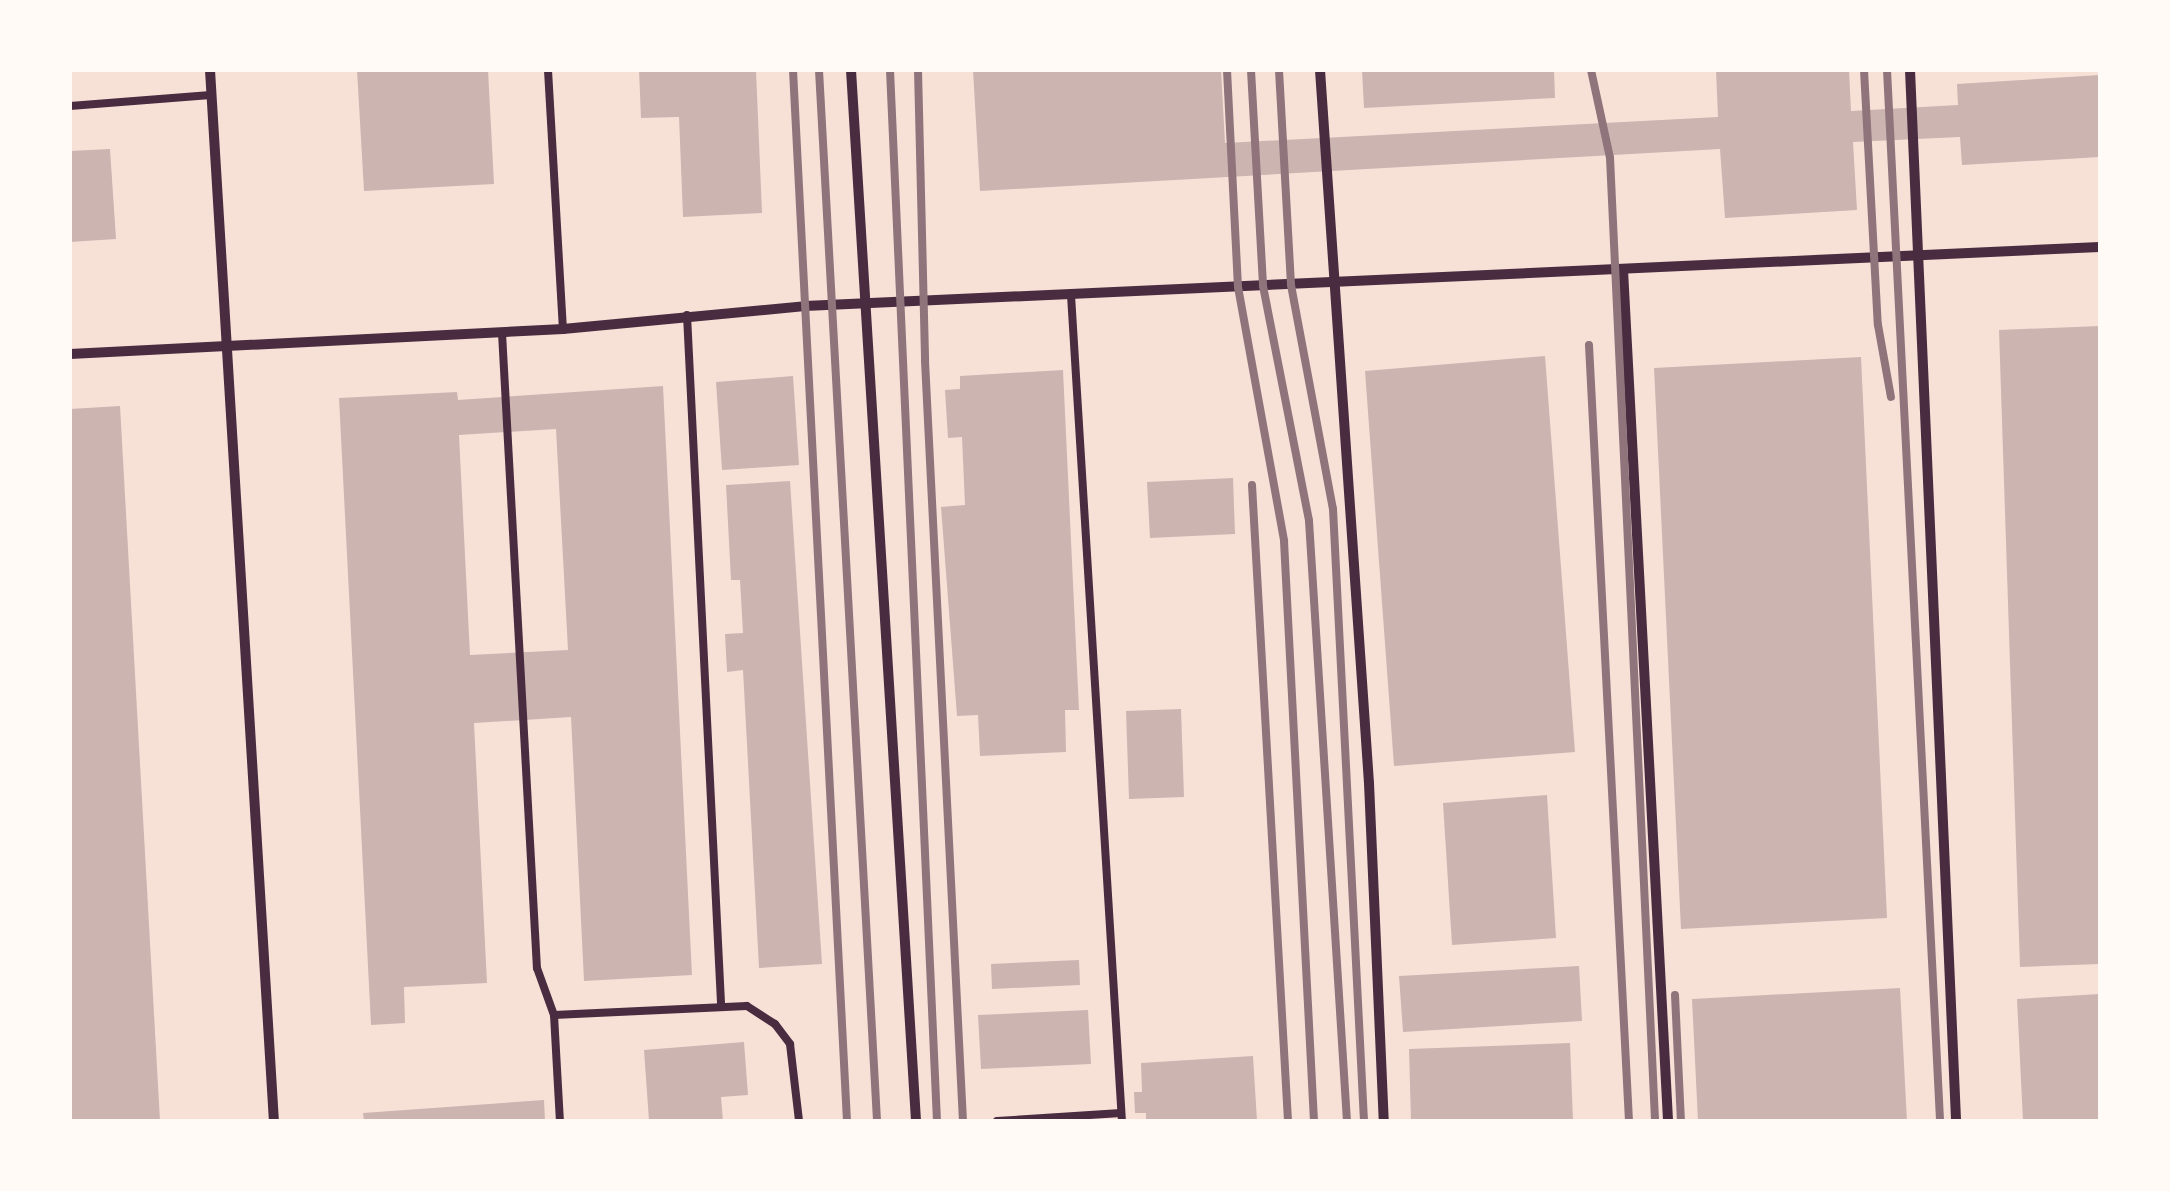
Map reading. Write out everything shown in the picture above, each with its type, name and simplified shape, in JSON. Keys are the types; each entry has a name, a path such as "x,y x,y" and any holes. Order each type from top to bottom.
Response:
{"street":[{"path":"210,70 274,1121"},
{"path":"851,70 916,1121"},
{"path":"1320,70 1370,783 1384,1121"},
{"path":"1910,70 1956,1121"},
{"path":"70,354 502,333 863,305 2100,246"},
{"path":"1623,270 1668,1121"}],"lane":[{"path":"548,70 562,329"},
{"path":"70,106 211,95"},
{"path":"997,1121 1122,1117 1071,295"},
{"path":"687,316 721,1003"},
{"path":"502,333 537,968 554,1016 560,1121"},
{"path":"554,1016 721,1003 746,1006 775,1024 790,1044 800,1121"}],"building":[{"path":"357,70 488,70 494,184 364,191"},
{"path":"639,70 756,70 762,213 683,217 679,117 641,118"},
{"path":"973,70 1221,70 1225,143 1718,117 1716,70 1849,70 1851,111 1958,105 1957,84 2100,75 2100,157 1962,165 1960,137 1853,142 1857,210 1725,218 1720,149 980,191"},
{"path":"1362,70 1554,70 1555,98 1364,108"},
{"path":"110,149 116,239 70,242 70,151"},
{"path":"2100,326 2100,964 2020,967 1999,330"},
{"path":"1545,356 1575,752 1394,766 1365,371"},
{"path":"1861,357 1887,918 1681,929 1654,368"},
{"path":"1063,370 1079,710 1065,710 1066,752 980,756 978,715 957,716 941,507 965,505 962,437 948,438 945,390 960,389 960,376"},
{"path":"793,376 799,465 722,470 716,382"},
{"path":"663,386 692,975 584,981 571,717 474,723 487,983 404,987 405,1023 371,1025 339,398 457,392 458,400","holes":["556,429 568,650 470,655 459,435"]},
{"path":"120,406 160,1121 70,1121 70,409"},
{"path":"1233,478 1235,534 1150,538 1147,482"},
{"path":"790,481 822,964 759,968 743,670 727,672 725,634 743,633 740,580 731,580 726,485"},
{"path":"1181,709 1184,797 1129,799 1126,711"},
{"path":"1547,795 1556,938 1452,945 1443,803"},
{"path":"1079,960 1080,985 992,989 991,964"},
{"path":"1579,966 1582,1021 1403,1032 1399,976"},
{"path":"1900,988 1907,1121 1698,1121 1692,999"},
{"path":"2100,994 2100,1121 2023,1121 2017,999"},
{"path":"1088,1010 1091,1064 981,1069 978,1015"},
{"path":"744,1042 748,1095 721,1097 723,1121 649,1121 644,1050"},
{"path":"1570,1043 1573,1121 1411,1121 1409,1049"},
{"path":"1253,1056 1257,1121 1146,1121 1146,1113 1135,1113 1134,1092 1142,1092 1141,1063"},
{"path":"544,1100 545,1121 364,1121 363,1113"}],"railway":[{"path":"793,70 847,1121"},
{"path":"819,70 877,1121"},
{"path":"890,70 937,1121"},
{"path":"918,70 925,361 963,1121"},
{"path":"1227,70 1238,287 1284,541 1314,1121"},
{"path":"1251,70 1263,286 1309,521 1347,1121"},
{"path":"1279,70 1291,285 1333,509 1364,1121"},
{"path":"1591,70 1610,158 1655,1121"},
{"path":"1864,70 1878,325 1891,397"},
{"path":"1887,70 1940,1121"},
{"path":"1589,345 1629,1121"},
{"path":"1252,485 1288,1121"},
{"path":"1675,995 1681,1121"}]}
